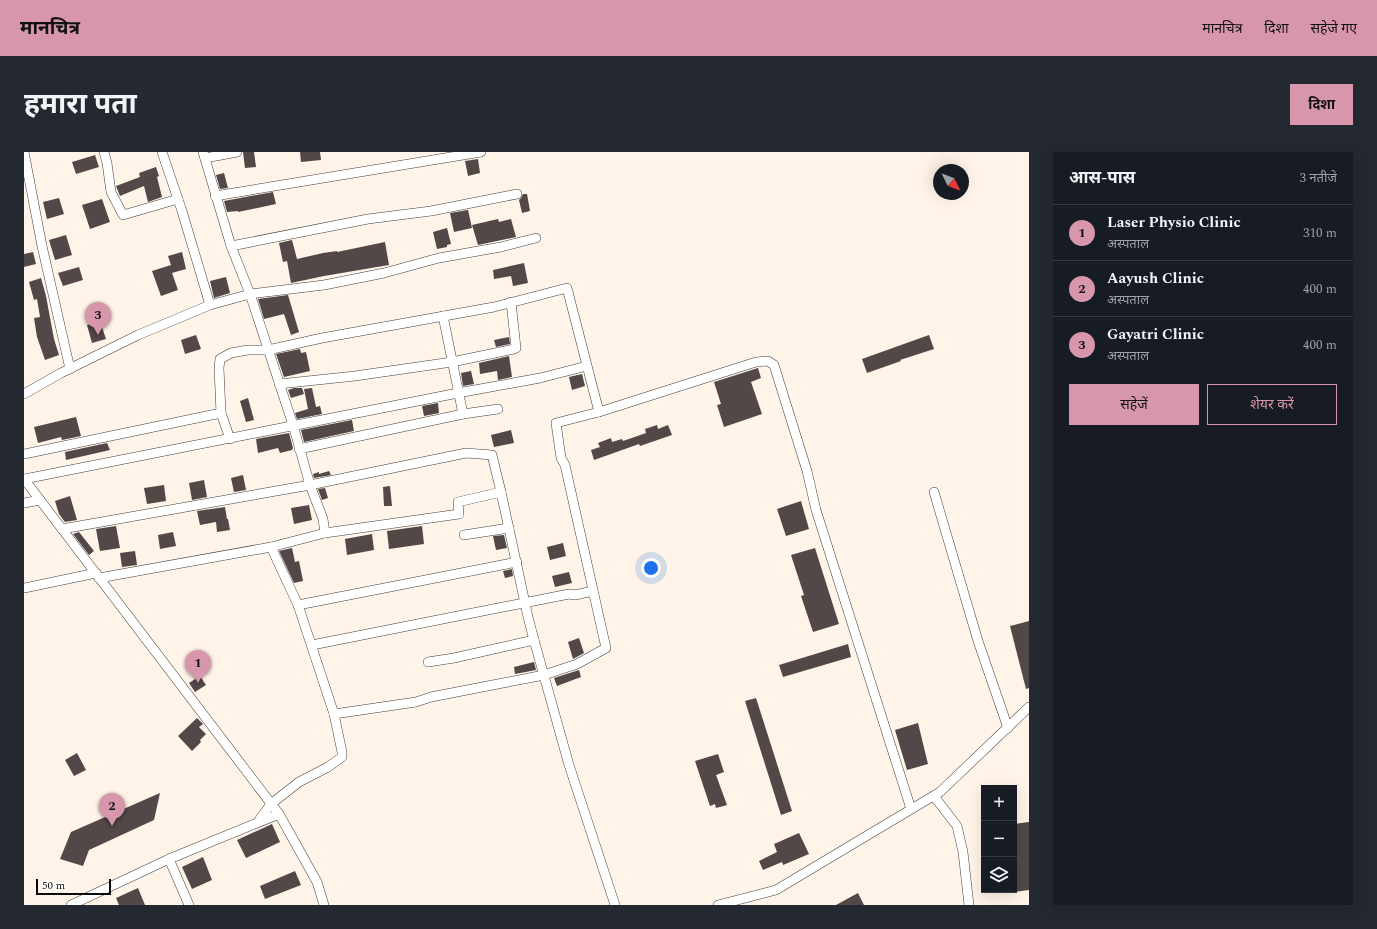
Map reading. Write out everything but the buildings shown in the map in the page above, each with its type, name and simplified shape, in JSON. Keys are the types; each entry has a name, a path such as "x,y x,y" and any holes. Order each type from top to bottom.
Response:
{"street":[{"path":"24,152 42,246 70,368"},
{"path":"104,152 111,192 123,215 178,199"},
{"path":"162,152 210,305"},
{"path":"237,152 204,155 231,246 250,294 293,425 310,485 323,519 325,533"},
{"path":"215,196 481,152"},
{"path":"231,246 368,219 431,211 518,194"},
{"path":"24,394 70,368 138,335 210,305 250,294 332,283 384,273 439,258 501,247 536,238"},
{"path":"230,439 221,413 219,368 220,359 231,353 248,350 268,350 322,338 494,307 567,288 599,412"},
{"path":"279,384 355,376 452,362 515,348 511,302"},
{"path":"443,316 463,414"},
{"path":"334,714 416,702 431,697 544,675 577,664 606,648 565,465 562,458 556,423 599,412 756,362 768,361 774,365 807,471 816,510 911,809"},
{"path":"324,905 317,882 279,814 24,479 230,439 293,425 540,378 587,366"},
{"path":"299,449 463,414 498,409"},
{"path":"24,454 221,413"},
{"path":"62,530 310,485 466,453 492,455 534,640 569,765 616,905"},
{"path":"24,588 271,547 325,533 459,514 458,502 501,492"},
{"path":"934,492 978,641 1008,728"},
{"path":"24,502 40,500"},
{"path":"464,534 509,528"},
{"path":"257,823 271,804 299,782 328,767 342,757 341,745 334,714 312,646 298,605 271,547"},
{"path":"298,605 517,562"},
{"path":"312,646 525,602 593,591"},
{"path":"428,662 454,658 534,640"},
{"path":"718,905 776,890 934,796 1029,708"},
{"path":"934,796 958,826 963,852 969,905"},
{"path":"71,905 169,859 279,814"},
{"path":"169,859 189,905"}],"place":[{"name":"Gayatri Clinic","path":"98,335"},
{"name":"Laser Physio Clinic","path":"198,683"},
{"name":"Aayush Clinic","path":"112,826"}]}
